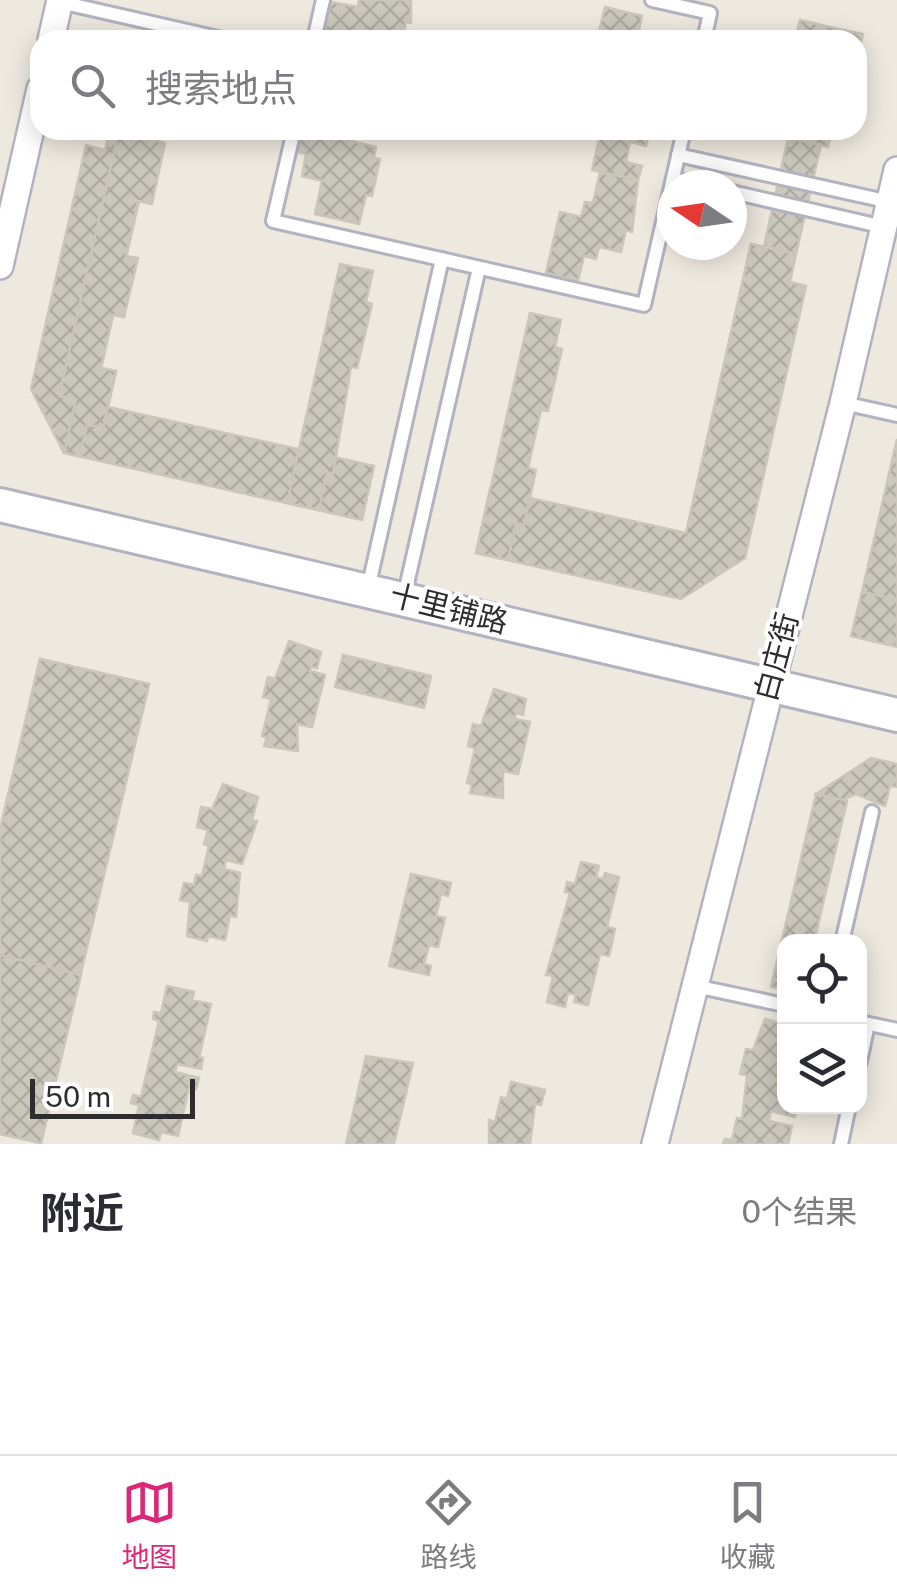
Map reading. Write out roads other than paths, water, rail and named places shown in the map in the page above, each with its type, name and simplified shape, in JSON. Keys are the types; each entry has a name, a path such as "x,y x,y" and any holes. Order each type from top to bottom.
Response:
{"street":[{"path":"53,30 60,1"},
{"path":"0,266 30,133"},
{"name":"白庄街","path":"655,1144 768,686 843,403 897,170"},
{"name":"十里铺路","path":"0,505 368,588 897,715"}],"lane":[{"path":"316,30 323,0"},
{"path":"652,0 710,13 706,30"},
{"path":"60,1 184,30"},
{"path":"292,140 273,221 644,305 657,246"},
{"path":"674,170 682,140"},
{"path":"678,155 887,214"},
{"path":"747,194 887,214"},
{"path":"368,588 442,260"},
{"path":"404,597 478,268"},
{"path":"843,403 897,415"},
{"path":"844,934 872,812"},
{"path":"695,986 777,1004"},
{"path":"867,1024 897,1030"},
{"path":"841,1144 847,1114"}]}
